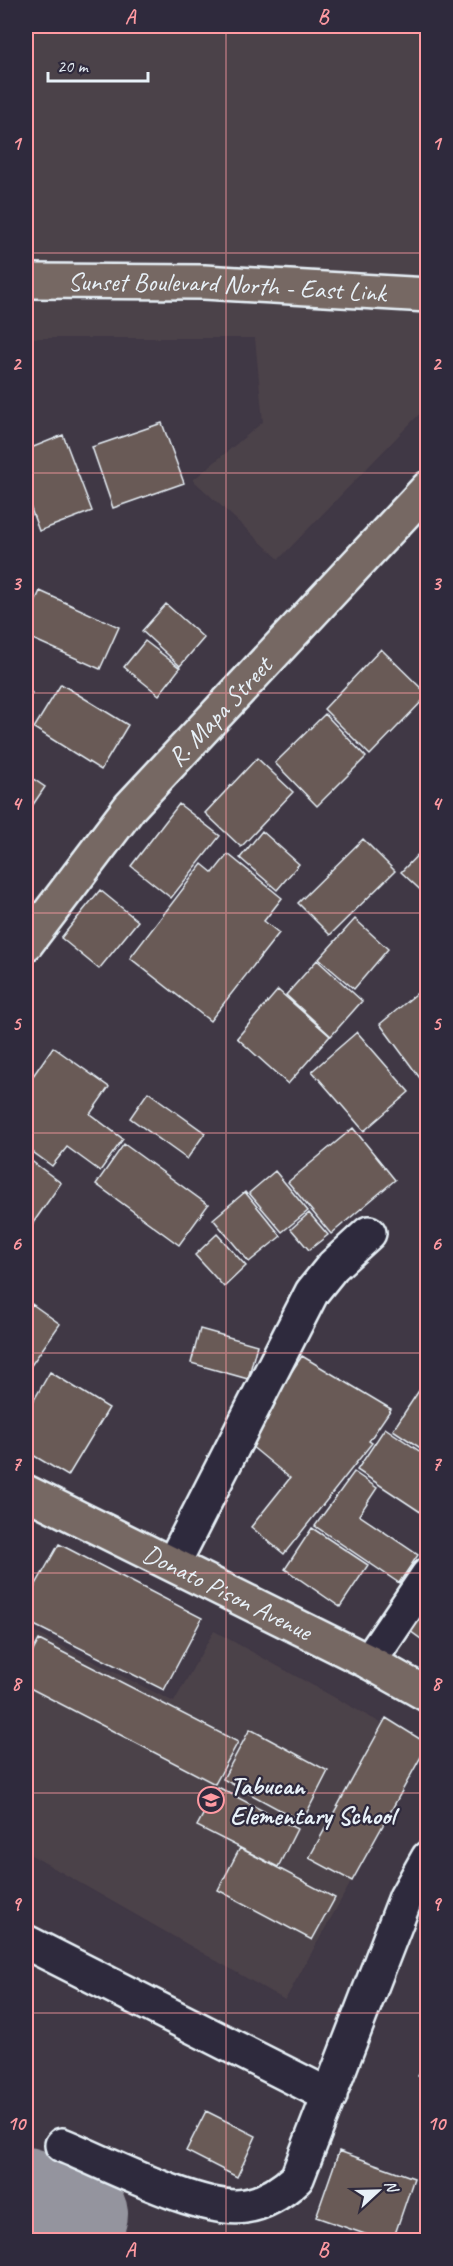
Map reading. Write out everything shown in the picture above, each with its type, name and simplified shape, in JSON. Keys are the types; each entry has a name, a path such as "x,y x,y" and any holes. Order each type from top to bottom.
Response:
{"main road":[{"name":"Sunset Boulevard North - East Link","path":"26,282 204,282 428,296"},
{"name":"R. Mapa Street","path":"26,944 130,807 428,488"},
{"name":"Donato Pison Avenue","path":"26,1492 369,1662 428,1695"}],"street":[{"path":"173,1564 312,1292 333,1266 369,1233"},
{"path":"369,1662 428,1575"},
{"path":"62,2145 200,2203 244,2207 279,2195 297,2178 406,1897 428,1858"},
{"path":"26,1942 330,2096"}],"shaded area":[{"path":"26,26 427,26 427,406 279,559 193,480 263,422 255,338 26,338"},
{"name":"Tabucan Elementary School","path":"26,1628 174,1702 214,1631 426,1748 285,2000 26,1852"}],"building":[{"path":"162,423 184,483 113,508 92,447"},
{"path":"63,435 92,511 39,531 26,495 26,450"},
{"path":"40,591 119,627 100,669 26,636 26,622"},
{"path":"166,604 204,638 180,666 142,631"},
{"path":"145,641 180,668 159,695 124,667"},
{"path":"381,649 428,695 370,755 324,709"},
{"path":"61,684 128,725 101,770 34,728"},
{"path":"26,688 32,693 26,703"},
{"path":"325,714 366,757 317,806 275,763"},
{"path":"257,758 293,792 241,847 205,813"},
{"path":"26,774 45,787 26,815"},
{"path":"179,804 220,836 171,898 131,866"},
{"path":"262,831 299,864 277,890 240,858"},
{"path":"363,839 395,871 330,935 298,903"},
{"path":"428,844 428,897 401,872"},
{"path":"228,854 282,898 264,921 279,933 210,1021 130,958 202,864 213,873"},
{"path":"100,890 138,921 99,969 61,938"},
{"path":"355,919 388,949 354,989 319,959"},
{"path":"317,960 362,1001 331,1036 286,995"},
{"path":"428,984 428,1089 380,1024"},
{"path":"278,990 330,1036 288,1084 237,1038"},
{"path":"357,1032 409,1092 364,1131 312,1071"},
{"path":"53,1047 109,1087 90,1114 123,1139 100,1171 67,1147 52,1166 26,1147 26,1086"},
{"path":"148,1092 205,1133 187,1159 130,1118"},
{"path":"353,1128 395,1180 331,1234 288,1182"},
{"path":"124,1144 208,1205 179,1245 96,1184"},
{"path":"26,1157 61,1183 26,1233"},
{"path":"275,1171 308,1211 282,1232 249,1193"},
{"path":"245,1192 281,1236 249,1262 213,1219"},
{"path":"309,1213 328,1235 309,1250 291,1229"},
{"path":"217,1234 246,1266 224,1287 195,1255"},
{"path":"32,1304 60,1324 30,1367 26,1364 26,1313"},
{"path":"200,1329 257,1345 248,1379 191,1363"},
{"path":"302,1356 391,1409 369,1441 372,1443 284,1554 251,1527 290,1478 245,1441"},
{"path":"50,1372 109,1408 68,1476 26,1451 26,1414"},
{"path":"428,1374 428,1389 421,1384"},
{"path":"420,1389 428,1394 428,1453 393,1430"},
{"path":"385,1428 428,1457 428,1517 357,1470"},
{"path":"354,1472 377,1488 359,1515 418,1555 399,1583 315,1526"},
{"path":"312,1528 368,1565 340,1607 285,1569"},
{"path":"59,1544 202,1618 164,1690 26,1621 26,1602"},
{"path":"428,1605 428,1644 410,1631"},
{"path":"39,1640 238,1742 215,1784 26,1686 26,1664"},
{"path":"386,1718 428,1744 352,1881 309,1858"},
{"path":"250,1729 328,1771 302,1822 223,1779"},
{"path":"218,1787 297,1829 278,1867 197,1826"},
{"path":"240,1848 335,1898 312,1940 218,1890"},
{"path":"428,2060 428,2081 418,2076"},
{"path":"206,2111 256,2136 237,2177 186,2151"},
{"path":"339,2151 414,2178 393,2240 382,2240 316,2217"}],"taxiway":[{"path":"26,2192 83,2214 79,2227 26,2206"}],"place":[{"name":"Tabucan Elementary School","path":"211,1800"}]}
